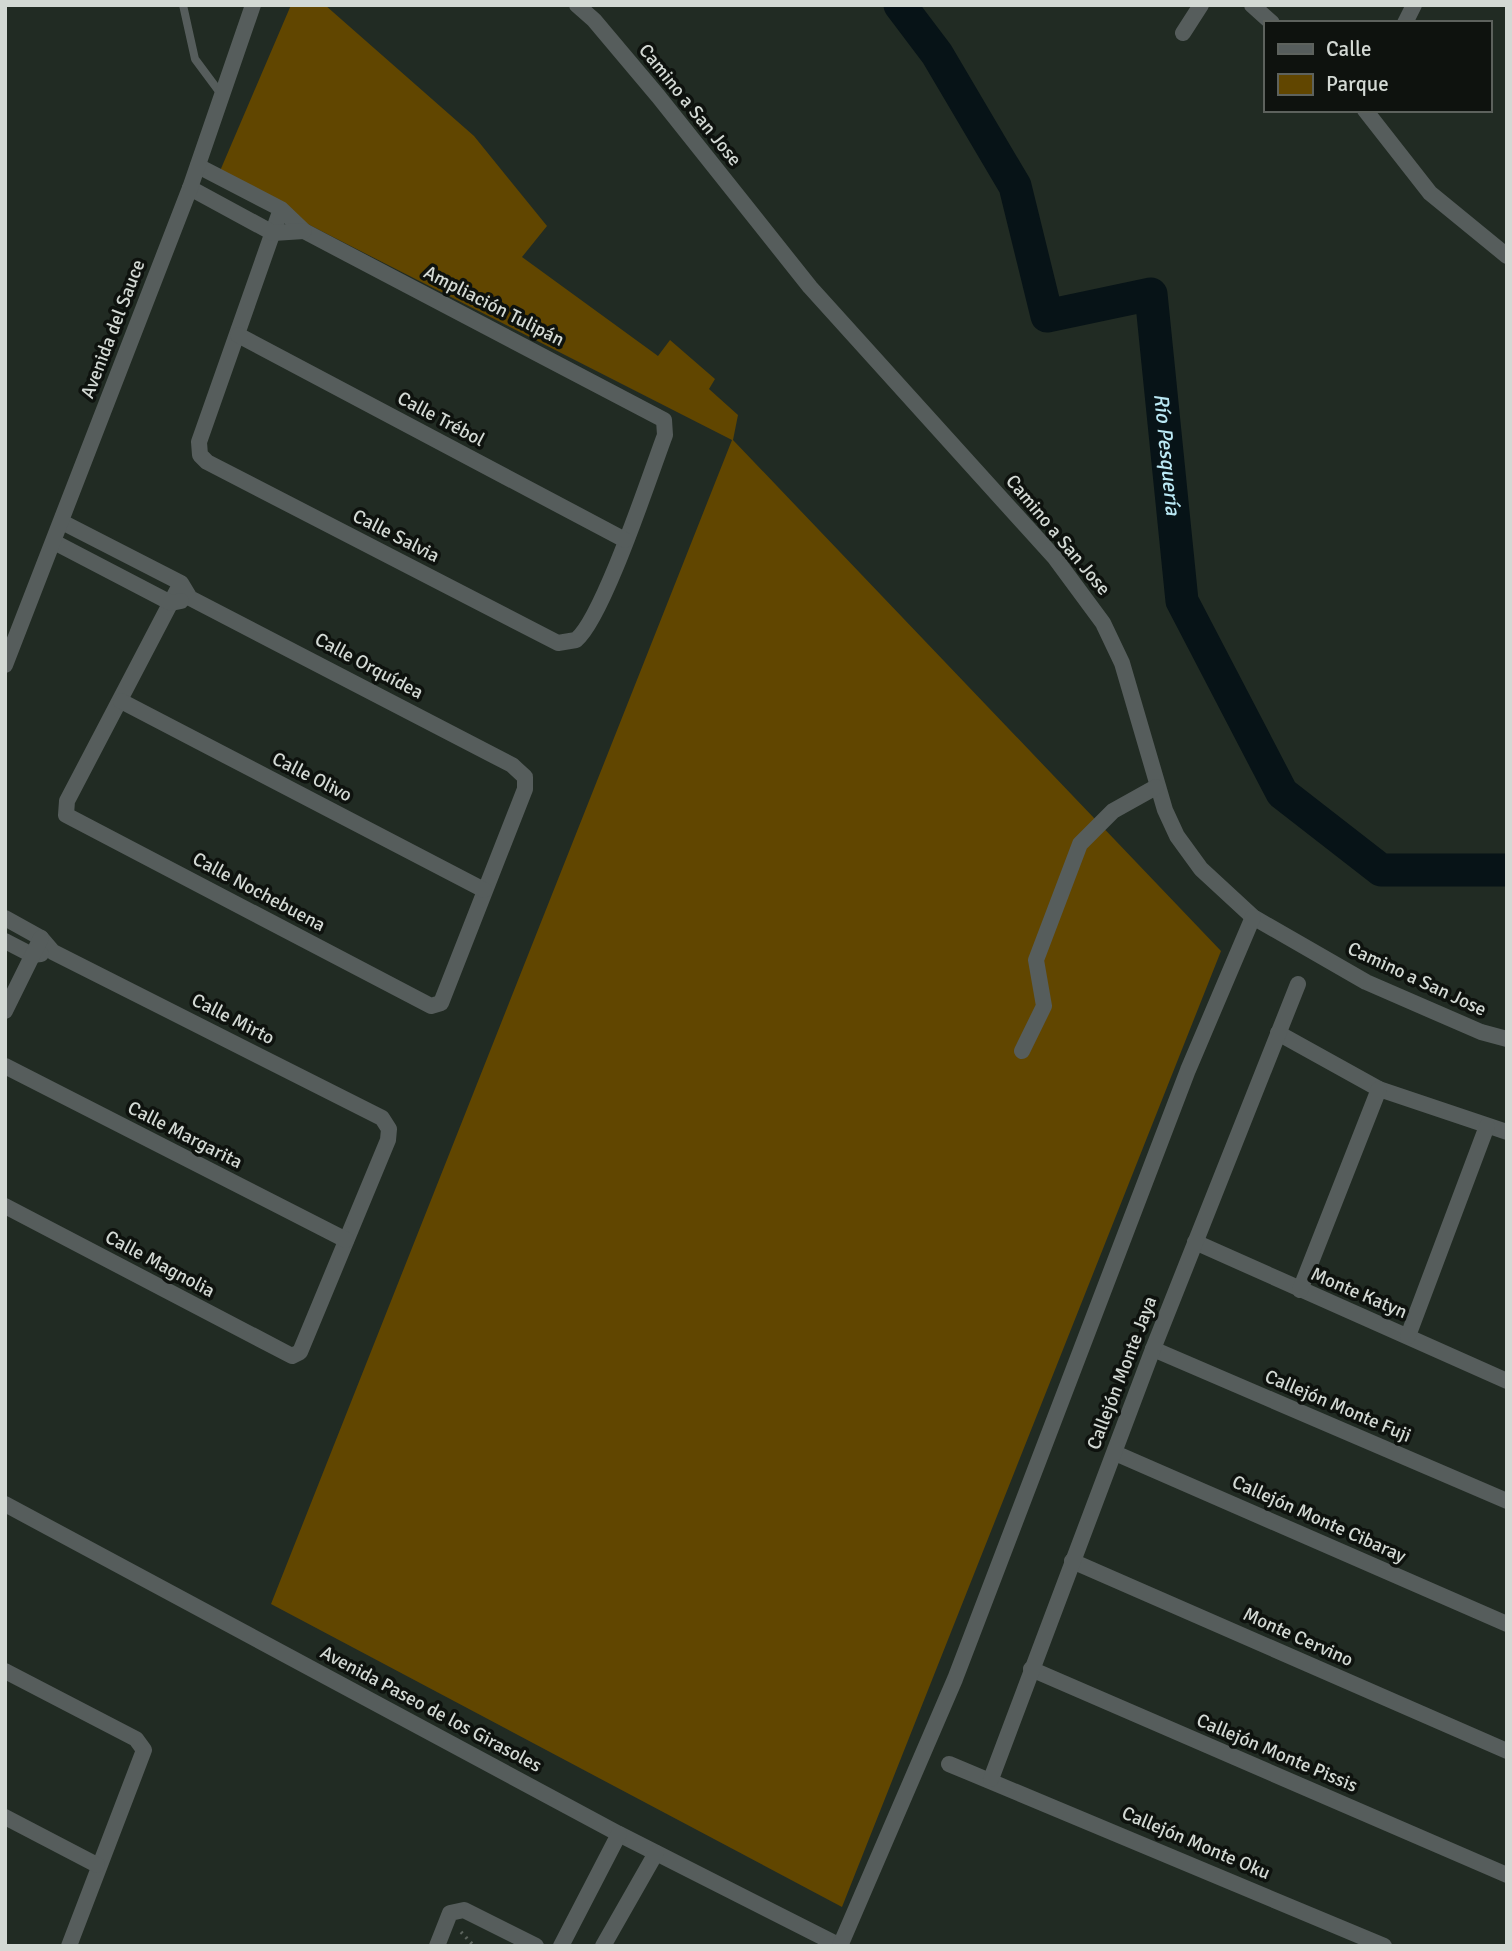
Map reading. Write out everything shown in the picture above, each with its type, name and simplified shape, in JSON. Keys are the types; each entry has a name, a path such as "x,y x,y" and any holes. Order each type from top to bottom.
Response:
{"street":[{"name":"Avenida del Sauce","path":"5,665 190,188 253,5"},
{"name":"Camino a San Jose","path":"577,5 594,20 658,96 810,287 1046,548 1103,623 1122,663 1156,787 1177,836 1201,869 1253,916 1366,982 1481,1032 1507,1039"},
{"path":"1183,33 1201,5"},
{"path":"1252,5 1270,21"},
{"path":"1406,21 1414,5"},
{"path":"1367,112 1430,193 1507,256"},
{"name":"Ampliación Tulipán","path":"198,166 281,209 304,231 664,420 665,435 625,540"},
{"path":"190,188 274,233 304,231"},
{"path":"238,335 281,209"},
{"name":"Calle Salvia","path":"238,335 200,442 200,455 207,462 558,643 576,640 595,612 625,540"},
{"name":"Calle Trébol","path":"238,335 625,540"},
{"path":"54,542 172,603 190,598 181,583 62,522"},
{"path":"121,701 181,583"},
{"name":"Calle Orquídea","path":"190,598 512,765 525,777 525,789 484,890"},
{"name":"Calle Nochebuena","path":"121,701 67,801 65,810 71,818 431,1006 438,1006 443,999 484,890"},
{"name":"Calle Olivo","path":"121,701 484,890"},
{"path":"1021,1051 1044,1006 1037,960 1080,844 1113,811 1156,787"},
{"path":"840,1946 974,1632 1188,1070 1253,916"},
{"name":"Calle Mirto","path":"5,918 41,938 53,952 383,1118 390,1129 388,1140 346,1240"},
{"path":"5,1011 41,938"},
{"path":"5,941 32,955 53,952"},
{"name":"Callejón Monte Jaya","path":"991,1779 1153,1349 1298,984"},
{"path":"1278,1033 1379,1089 1507,1132"},
{"name":"Calle Margarita","path":"5,1066 346,1240"},
{"path":"1300,1290 1379,1089"},
{"path":"1408,1336 1487,1126"},
{"name":"Calle Magnolia","path":"5,1206 288,1355 296,1354 346,1240"},
{"name":"Monte Katyn","path":"1195,1242 1507,1381"},
{"name":"Callejón Monte Fuji","path":"1153,1349 1507,1501"},
{"name":"Callejón Monte Cibaray","path":"1115,1453 1507,1624"},
{"name":"Avenida Paseo de los Girasoles","path":"5,1504 619,1834 840,1946"},
{"name":"Monte Cervino","path":"1072,1562 1507,1751"},
{"name":"Callejón Monte Pissis","path":"1031,1669 1507,1875"},
{"path":"5,1671 136,1739 143,1747 143,1755 97,1865 69,1946"},
{"name":"Callejón Monte Oku","path":"949,1764 991,1779 1384,1946"},
{"path":"5,1817 97,1865"},
{"path":"561,1946 619,1834"},
{"path":"603,1946 656,1853"},
{"path":"437,1946 450,1913 464,1910 536,1946"}],"lane":[{"path":"183,5 195,59 222,95"}],"path":[{"path":"458,1929 474,1946"}],"green space":[{"path":"291,5 325,5 474,136 547,226 522,257 658,356 670,340 715,379 709,389 738,415 733,440 1221,951 842,1907 271,1604 732,440 217,178"}],"waterway":[{"name":"Río Pesquería","path":"900,5 937,54 1015,186 1047,316 1151,294 1182,601 1282,793 1381,870 1507,870"}]}
